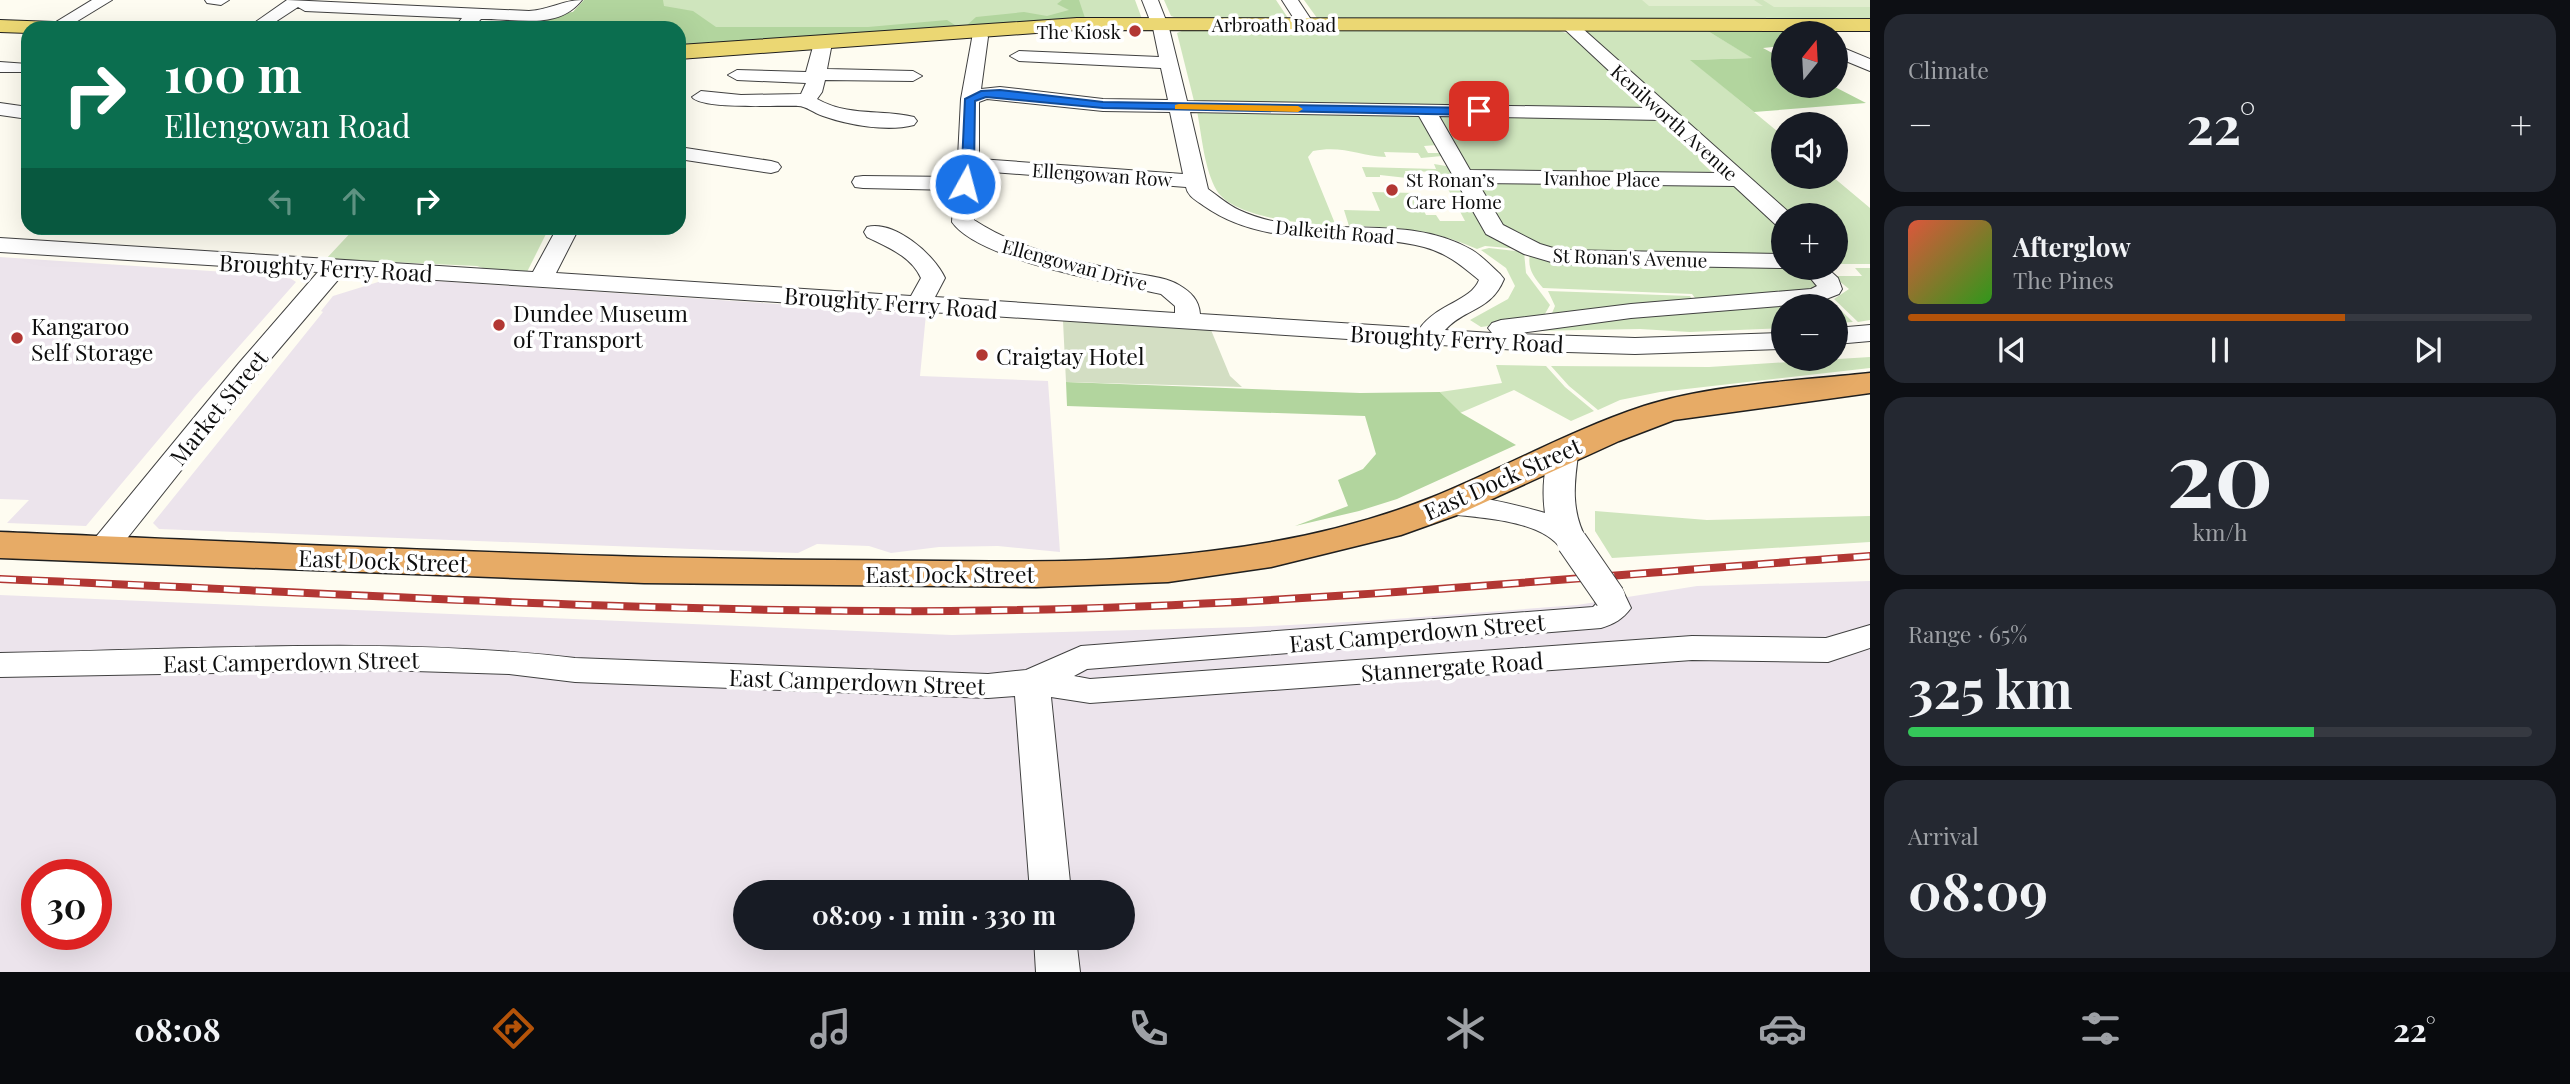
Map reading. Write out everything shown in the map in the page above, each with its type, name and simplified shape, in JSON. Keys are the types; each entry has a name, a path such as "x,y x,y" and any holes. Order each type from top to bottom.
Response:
{"highway":[{"name":"East Dock Street","path":"0,545 732,573 1069,573 1212,564 1322,544 1400,523 1448,505 1622,425 1670,410 1756,396 1870,383"}],"main road":[{"name":"Arbroath Road","path":"686,52 1077,24 1567,24 1771,28"},
{"name":"Arbroath Road","path":"1848,26 1870,25"},
{"path":"0,26 21,27"}],"street":[{"path":"66,21 104,0"},
{"path":"213,0 221,0"},
{"path":"268,21 301,3 330,11 477,14 555,13 568,8 574,0"},
{"name":"Dalkeith Road","path":"1150,0 1160,24 1198,192 1209,203 1254,223 1311,234 1421,239 1464,254 1481,265 1492,279 1489,288 1479,299 1446,314 1434,325 1431,331 1433,337"},
{"path":"1290,0 1306,24"},
{"path":"470,21 477,14"},
{"name":"Kenilworth Avenue","path":"1567,24 1771,208"},
{"name":"Ellengowan Drive","path":"979,37 970,99 963,222 974,232 1000,245 1169,289 1187,304 1188,321"},
{"path":"806,100 813,92 814,76 823,43"},
{"path":"1018,55 1168,63"},
{"path":"1848,56 1870,66"},
{"path":"737,75 913,76"},
{"path":"970,99 1000,93 1103,105 1667,114"},
{"path":"701,97 730,98 738,101 806,100 825,112 846,117 907,121"},
{"path":"0,109 21,112"},
{"name":"St Ronan's Avenue","path":"1426,111 1494,229 1547,255 1771,261"},
{"path":"686,154 771,167"},
{"name":"Ellengowan Row","path":"863,182 967,174 1194,181"},
{"name":"Ivanhoe Place","path":"1464,176 1741,180"},
{"path":"875,232 904,246 929,266 933,278 925,289 921,304"},
{"path":"7,246 27,235"},
{"path":"541,280 564,235"},
{"name":"Broughty Ferry Road","path":"7,246 1469,339 1635,346 1771,341"},
{"name":"Market Street","path":"102,549 248,369 335,268"},
{"path":"1469,339 1466,333 1631,311 1816,296 1830,289 1826,280"},
{"path":"1848,335 1870,333"},
{"name":"East Camperdown Street","path":"0,665 383,658 509,662 575,670 988,687 1032,682 1081,658 1601,617 1614,608 1569,537 1557,492 1565,449"},
{"path":"1448,505 1542,520 1569,537"},
{"name":"Stannergate Road","path":"1032,682 1090,691 1692,648 1828,650 1870,636"},
{"path":"1032,682 1050,880"},
{"path":"1056,950 1058,972"}],"shaded area":[{"path":"0,257 287,276 296,282 195,396 86,526 7,523 29,500 0,499"},
{"path":"391,278 926,314 920,376 1048,381 1060,552 998,546 939,547 891,553 869,546 817,544 798,553 159,529 153,523 323,312 321,311 333,296"},
{"path":"1870,581 1870,972 0,972 0,595 952,635 1249,627 1577,605 1697,586"}],"green space":[{"path":"584,0 1135,0 1142,19 1086,18 686,47 686,21 542,21 573,12"},
{"path":"584,0 663,0 664,6 693,11 716,27 868,27 947,20 958,27 686,46 686,21 534,21 536,18 573,12"},
{"path":"1062,0 1079,0 1086,21 966,26 976,17 1024,12 1047,16 1069,10 1057,4"},
{"path":"1164,0 1276,0 1288,18 1177,18 1171,16"},
{"path":"1304,0 1870,0 1870,19 1317,18"},
{"path":"1642,0 1754,0 1763,6 1649,6"},
{"path":"1763,0 1870,0 1870,7 1774,7"},
{"path":"1184,30 1556,30 1570,34 1652,108 1194,101 1177,33"},
{"path":"1706,30 1753,58 1691,60 1771,126 1771,189 1847,189 1870,208 1870,264 1848,264 1848,203 1776,203 1584,32"},
{"path":"1706,30 1771,31 1771,47 1763,48 1771,52 1771,98 1848,98 1848,94 1866,103 1754,112 1690,60 1752,58"},
{"path":"1197,111 1420,115 1437,145 1424,146 1428,153 1441,153 1442,156 1421,158 1418,153 1384,152 1386,157 1333,149 1313,151 1308,157 1336,226 1272,218 1239,208 1217,191 1206,163"},
{"path":"1438,115 1661,119 1707,159 1699,160 1715,175 1477,172 1469,169"},
{"path":"1434,164 1452,167 1519,249 1485,246 1477,249 1445,237 1414,230 1349,226 1344,210 1380,211 1372,192 1415,193 1426,215 1436,215 1440,221 1465,221 1439,172 1405,171 1407,178 1380,175 1366,177 1362,167 1436,169"},
{"path":"1478,183 1727,184 1738,186 1771,217 1771,255 1557,252 1504,227"},
{"path":"348,235 546,235 527,272 477,266 326,259"},
{"path":"1489,248 1524,252 1526,273 1550,305 1542,319 1481,327 1470,320 1508,299 1515,286 1506,268 1481,250"},
{"path":"1530,254 1771,266 1771,280 1815,280 1820,287 1816,292 1698,302 1692,294 1543,288 1530,268"},
{"path":"1855,268 1870,268 1870,320 1858,322 1848,312 1848,294 1842,294 1849,289 1838,280 1848,280 1848,276 1862,276"},
{"path":"1548,291 1690,296 1695,302 1550,318 1555,306"},
{"path":"1771,303 1771,329 1690,332 1640,329 1526,331 1634,314"},
{"path":"1063,321 1211,330 1230,376 1242,387 1066,382"},
{"path":"1870,357 1870,368 1848,371 1848,358"},
{"path":"1771,363 1771,371 1844,371 1660,392 1620,400 1598,410 1569,386 1551,366 1709,367"},
{"path":"1496,365 1546,366 1565,387 1594,411 1571,421 1514,390 1460,413 1440,392 1502,383"},
{"path":"1066,382 1360,393 1440,392 1461,413 1516,445 1397,499 1295,526 1348,506 1338,480 1363,469 1376,454 1365,416 1067,406"},
{"path":"1595,511 1707,520 1870,516 1870,542 1612,558 1595,531"}],"railway":[{"path":"0,579 593,605 950,611 1295,599 1870,556"}],"slow traffic":[{"path":"1179,107 1298,109"}],"place":[{"name":"The Kiosk","path":"1135,31"},
{"name":"St Ronan’s Care Home","path":"1392,190"},
{"name":"Dundee Museum of Transport","path":"499,325"},
{"name":"Kangaroo Self Storage","path":"17,338"},
{"name":"Craigtay Hotel","path":"982,355"}],"route":[{"path":"965,184 969,172 970,99 985,94 1000,93 1103,105 1479,111"}]}
